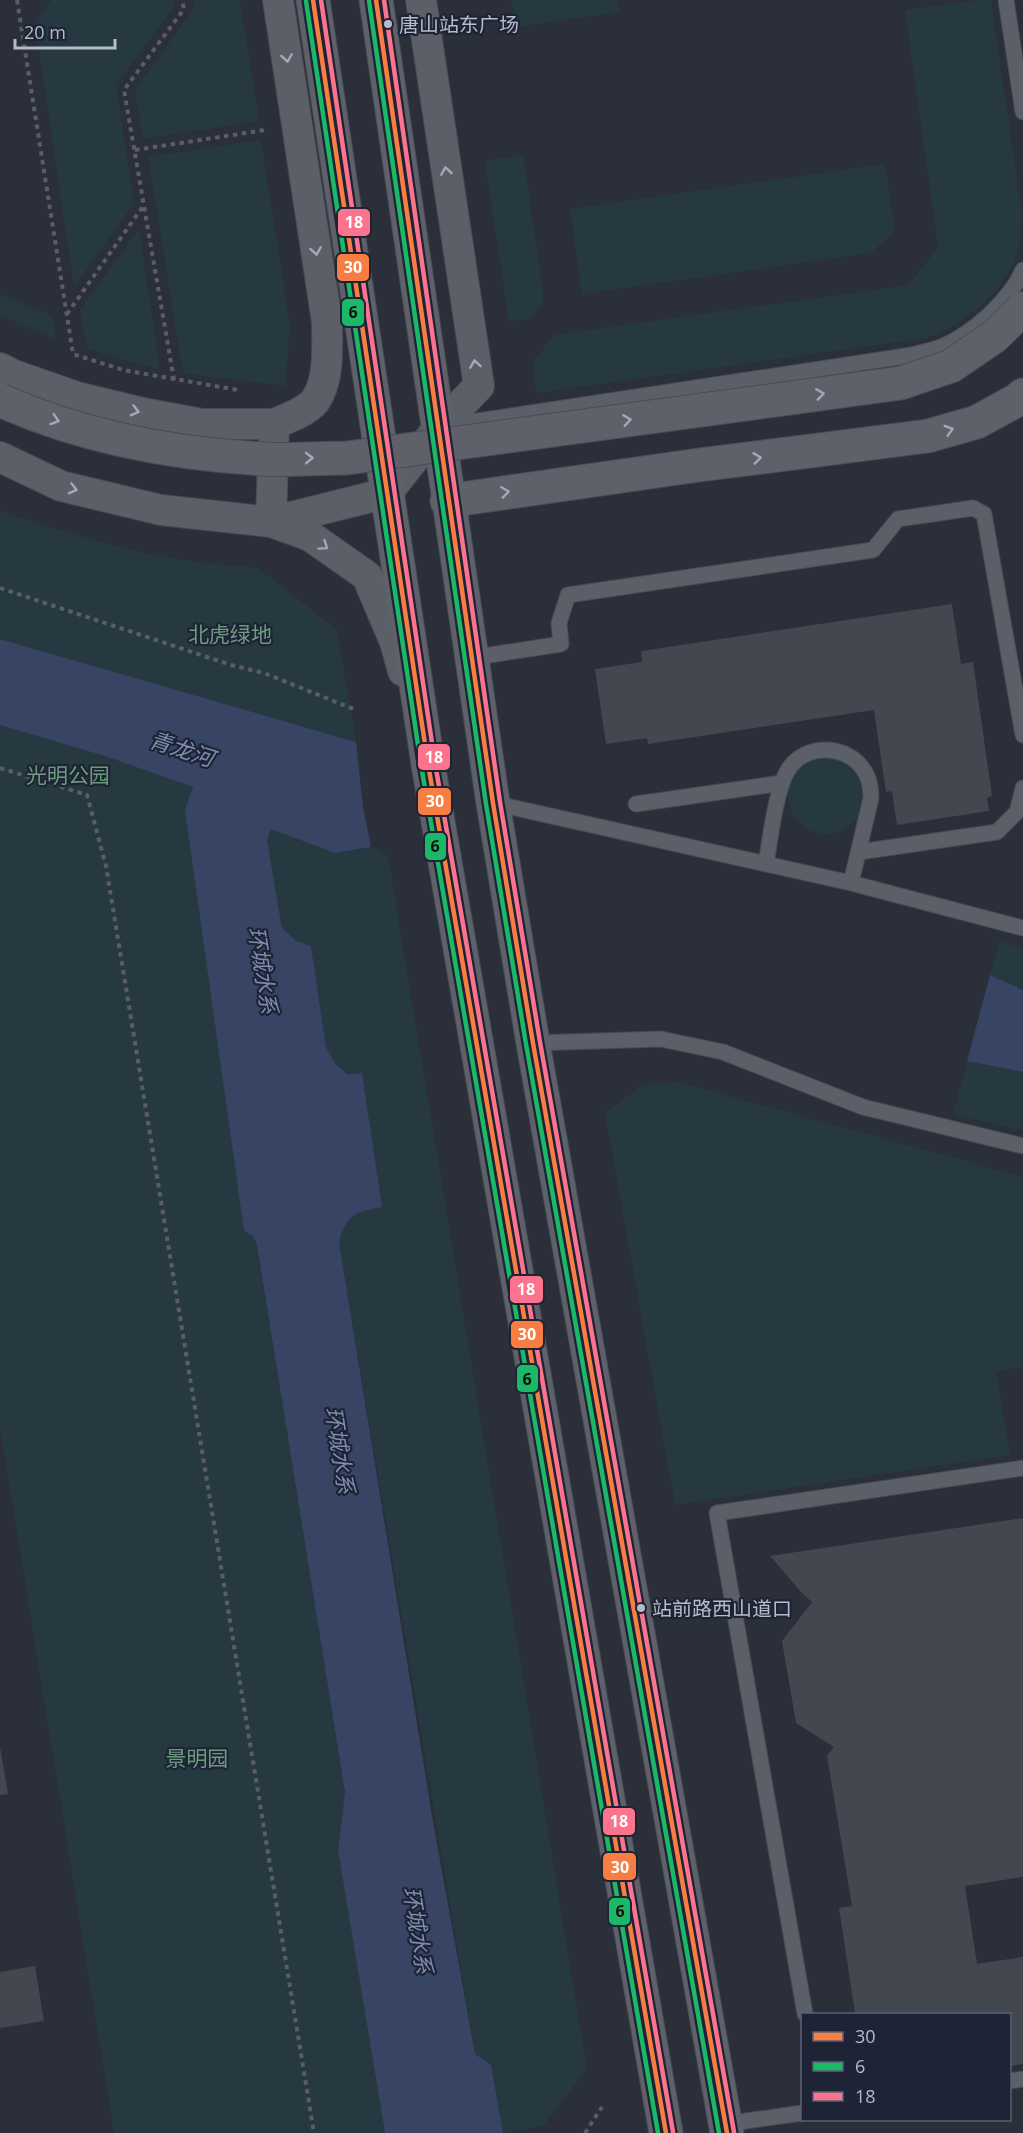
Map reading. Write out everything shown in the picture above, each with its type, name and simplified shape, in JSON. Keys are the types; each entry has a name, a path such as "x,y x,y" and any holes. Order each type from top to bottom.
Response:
{"main road":[{"path":"313,0 428,764 666,2133"},
{"path":"375,0 493,803 533,1043 726,2128"},
{"path":"0,400 20,409 80,428 137,443 198,453 266,459 346,458 901,383 951,366 995,336 1023,308"},
{"path":"447,501 699,465 928,436 976,422 1017,400 1023,394"}],"street":[{"path":"0,368 77,397 202,424 274,424 296,415 314,402 322,385 327,322 278,0"},
{"path":"271,522 387,493 439,427 479,386 421,0"},
{"path":"271,522 274,424"},
{"path":"0,457 61,486 150,507 271,522 310,536 367,576 395,642 428,764"}],"lane":[{"path":"1006,0 1016,26 1023,112"},
{"path":"439,427 912,355 944,346 976,326 1000,304 1023,270"},
{"path":"471,658 561,644 559,622 568,595 873,550 898,519 973,508 984,514 1023,735"},
{"path":"766,864 782,783 789,769 800,758 814,751 829,750 843,753 855,761 868,778 871,798 851,883"},
{"path":"636,804 782,783"},
{"path":"859,852 997,832 1017,812 1023,788"},
{"path":"493,803 851,883 1023,928"},
{"path":"533,1043 662,1039 723,1052 862,1107 1023,1146"},
{"path":"805,2013 717,1513 1023,1468"},
{"path":"726,2128 801,2113"}],"path":[{"path":"16,0 73,354 123,370 240,390"},
{"path":"174,380 124,90 183,9 182,0"},
{"path":"135,150 272,129"},
{"path":"67,314 144,205"},
{"path":"0,588 231,665 264,673 356,710"},
{"path":"0,768 87,795 106,866 314,2133"},
{"path":"585,2133 602,2107"}],"green space":[{"path":"51,0 173,0 174,7 116,85 134,203 74,287 35,22"},
{"path":"193,0 240,0 259,121 143,139 135,90 194,8"},
{"path":"511,0 618,0 620,12 515,27"},
{"path":"991,0 1022,214 1019,247 1013,265 997,289 976,310 952,326 926,338 537,393 532,364 553,335 909,285 938,247 905,10"},
{"path":"261,140 290,326 285,386 183,373 148,157"},
{"path":"523,155 544,298 533,318 509,322 485,161"},
{"path":"885,164 895,230 871,253 582,294 570,209"},
{"path":"139,229 160,370 88,349 80,310"},
{"path":"0,294 52,316 56,339 0,315"},
{"name":"北虎绿地","path":"0,511 143,553 202,563 258,568 337,630 356,742 0,639"},
{"name":"景明园","path":"0,725 108,757 193,786 186,810 244,1231 253,1236 257,1245 345,1792 338,1850 385,2133 114,2133 0,1427"},
{"path":"826,758 841,761 853,769 861,781 864,796 861,811 853,823 841,831 826,834 811,831 799,823 791,811 788,796 791,781 799,769 811,761"},
{"path":"271,829 335,853 371,847 388,855 587,2069 543,2126 503,2133 491,2065 475,2054 339,1242 353,1216 381,1207 362,1073 347,1074 335,1064 326,1047 311,946 296,941 282,928 267,840"},
{"path":"1000,940 1023,949 1023,990 990,975"},
{"path":"967,1061 1023,1072 1023,1130 953,1115"},
{"path":"678,1082 1023,1177 1023,1367 996,1371 1010,1455 675,1505 605,1113 643,1085"}],"water":[{"path":"0,639 356,742 363,807 371,847 335,853 271,829 267,840 282,928 296,941 311,946 326,1047 335,1064 347,1074 362,1073 382,1207 353,1216 345,1226 339,1242 432,1816 475,2054 491,2065 503,2133 385,2133 338,1850 345,1792 257,1245 253,1236 244,1231 185,810 193,787 108,757 0,725"},
{"path":"990,975 1023,990 1023,1072 967,1061"}],"building":[{"path":"952,604 961,664 973,662 992,796 987,798 989,811 897,825 892,791 886,792 874,710 648,744 647,738 606,744 595,669 642,662 641,651"},
{"path":"1023,1518 1023,1877 965,1886 977,1964 1023,1957 1023,2064 1011,2066 1011,2013 855,2013 839,1908 852,1906 827,1756 834,1747 796,1723 782,1641 812,1602 770,1556"},
{"path":"0,1747 8,1794 0,1795"},
{"path":"35,1966 44,2021 0,2028 0,1972"}],"transit line":[{"name":"30","path":"313,0 428,764 666,2133"},
{"name":"18","path":"321,0 435,763 673,2132"},
{"name":"30","path":"376,0 493,803 533,1043 727,2133"},
{"name":"18","path":"384,0 500,802 540,1042 734,2132"},
{"name":"6","path":"306,1 421,765 658,2133"},
{"name":"6","path":"369,1 486,804 526,1044 719,2133"}],"place":[{"name":"唐山站东广场","path":"388,24"},
{"name":"站前路西山道口","path":"641,1608"}],"water label":[{"name":"青龙河","path":"182,748"},
{"name":"环城水系","path":"264,970"},
{"name":"环城水系","path":"341,1450"},
{"name":"环城水系","path":"419,1930"}],"park label":[{"name":"光明公园","path":"68,775"}]}
